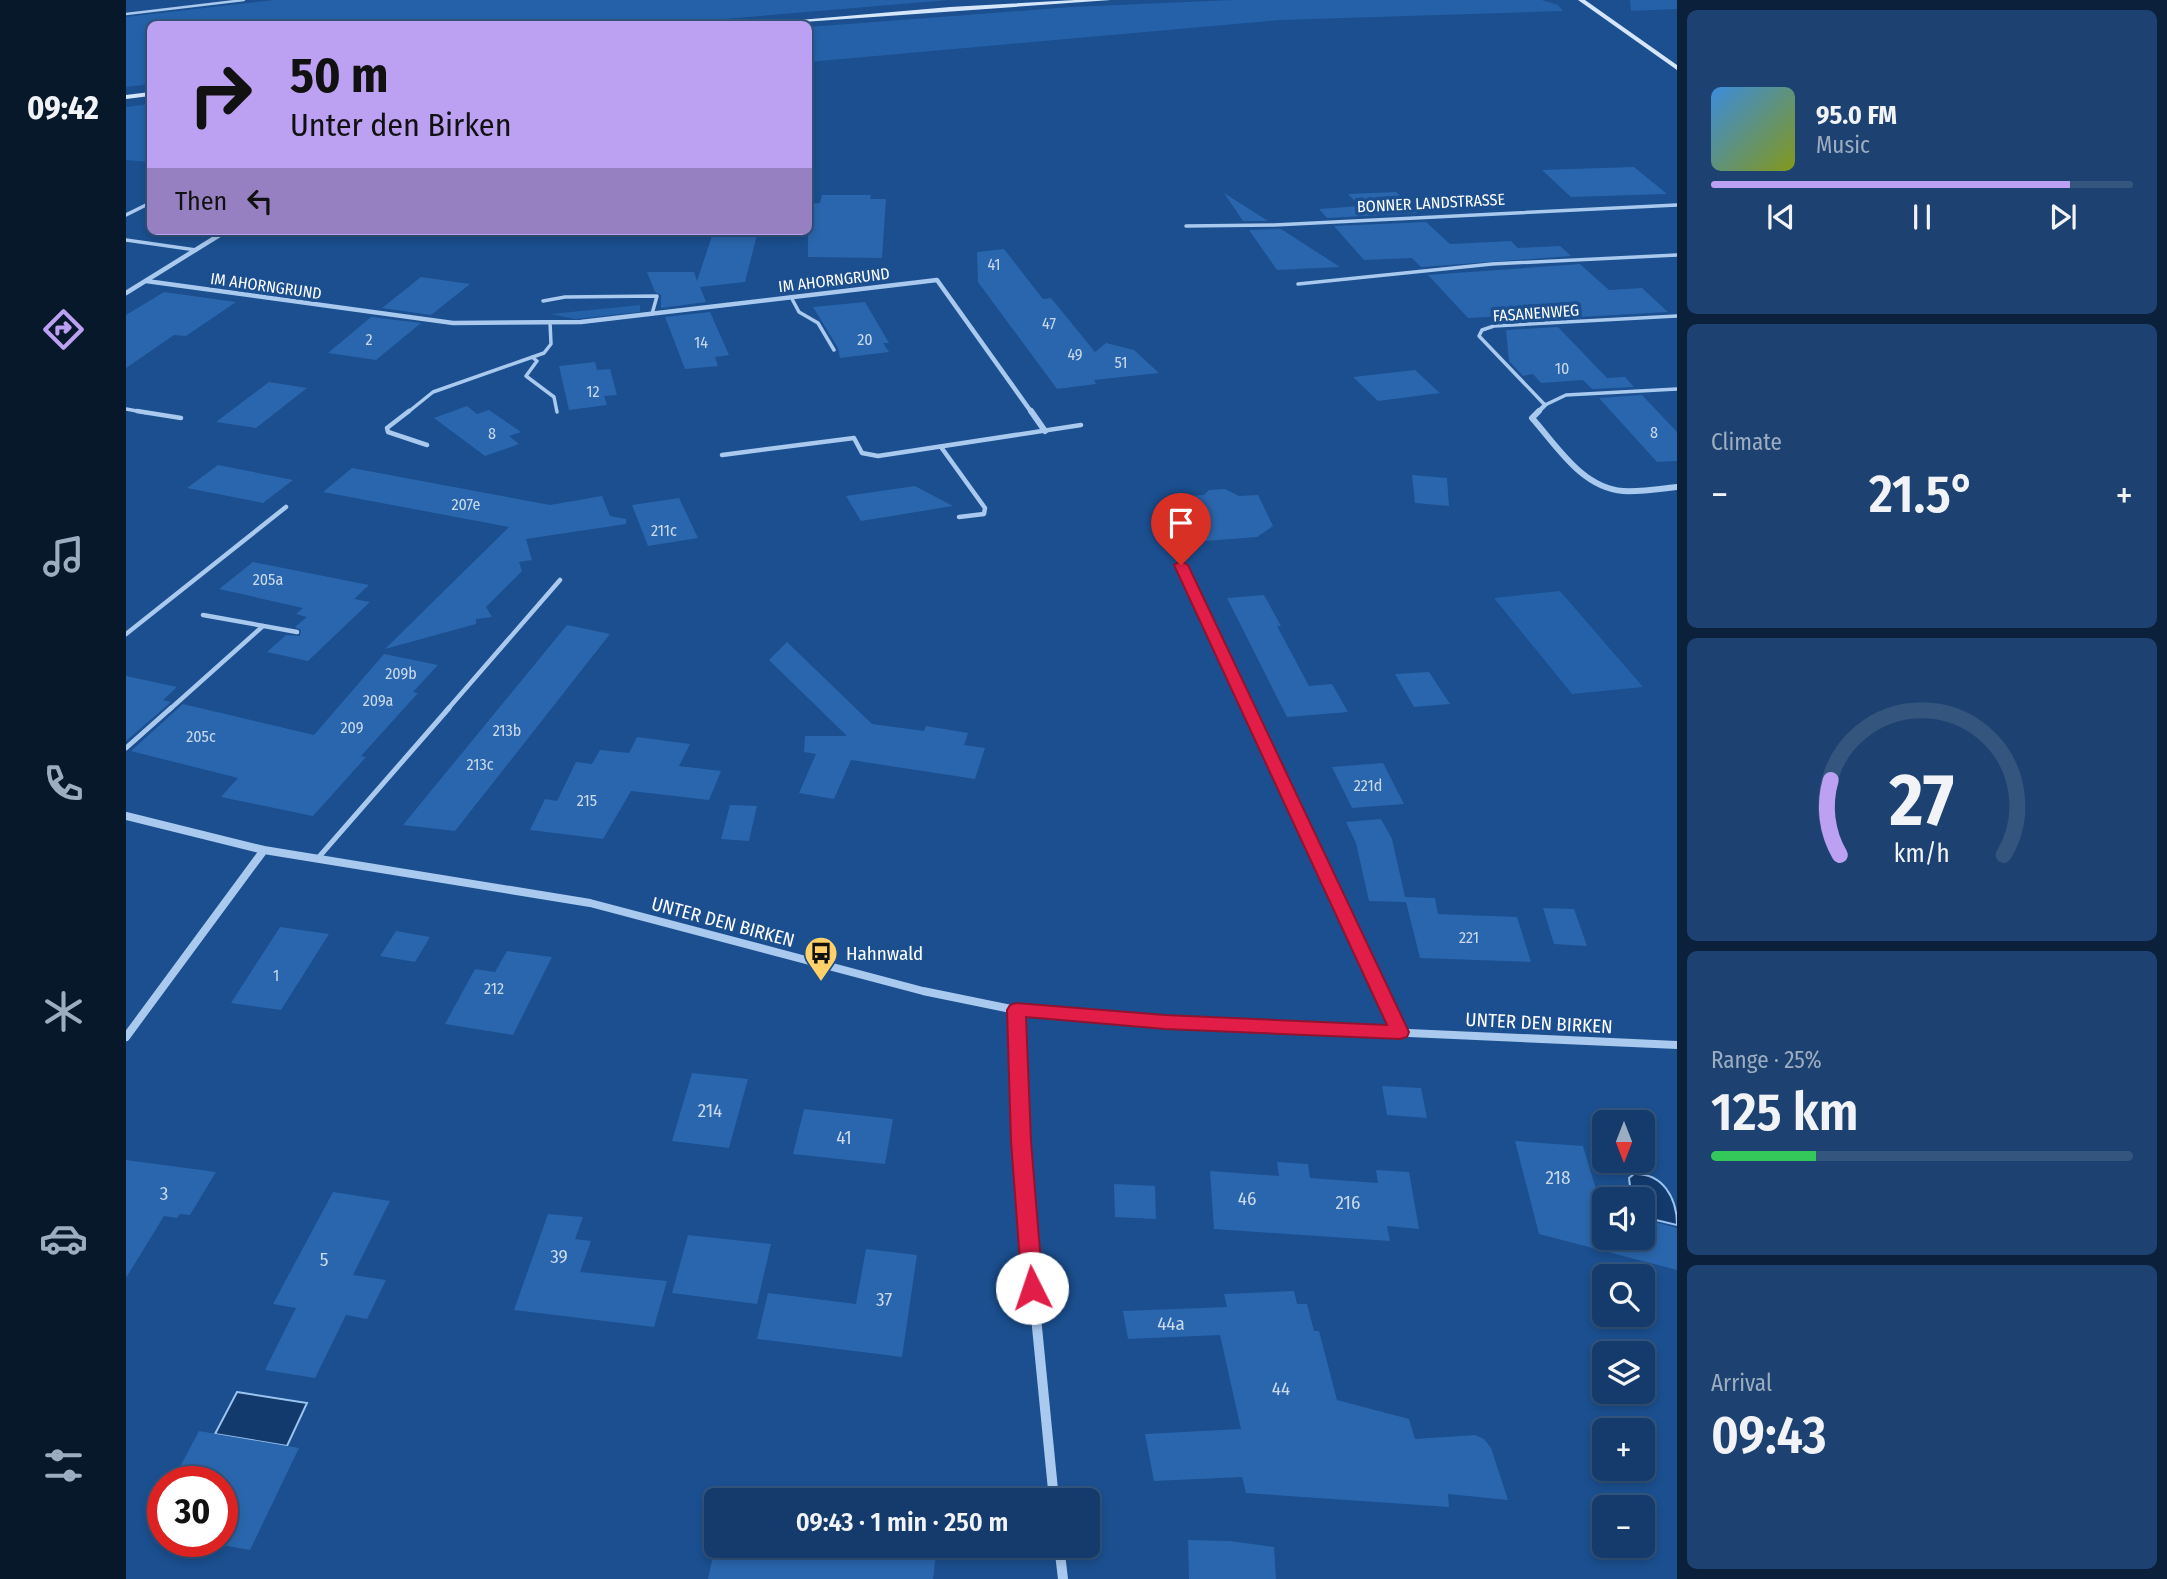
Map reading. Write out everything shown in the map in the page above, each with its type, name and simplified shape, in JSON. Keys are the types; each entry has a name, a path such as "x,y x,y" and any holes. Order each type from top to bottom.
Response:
{"main road":[{"path":"800,21 1108,0"},
{"path":"1580,0 1675,65"},
{"path":"1604,9 1608,18"},
{"path":"126,97 147,94"}],"street":[{"path":"126,293 220,235"},
{"name":"IM AHORNGRUND","path":"146,281 430,322 581,322 937,280 1045,431"},
{"path":"1545,405 1532,418 1591,481 1606,489 1622,491 1677,487"},
{"name":"UNTER DEN BIRKEN","path":"126,816 264,850 590,903 923,990 1016,1010 1165,1022 1677,1045"},
{"path":"126,1037 264,850"},
{"path":"1016,1010 1021,1141 1036,1339 1053,1488"},
{"path":"1061,1558 1063,1579"}],"lane":[{"path":"126,14 244,0"},
{"path":"126,215 147,204"},
{"name":"BONNER LANDSTRASSE","path":"1186,226 1274,225 1677,205"},
{"path":"126,240 196,250"},
{"path":"1298,284 1492,264 1677,255"},
{"path":"543,301 565,297 657,296 652,314"},
{"path":"791,297 799,312 818,323 834,350"},
{"name":"FASANENWEG","path":"1545,405 1479,336 1482,330 1494,326 1677,316"},
{"path":"427,445 388,432 387,429 433,392 550,349 550,322"},
{"path":"532,357 537,361 526,376 554,397 557,412"},
{"path":"1545,405 1566,395 1677,389"},
{"path":"126,409 181,418"},
{"path":"722,455 854,438 861,454 867,457 1081,425"},
{"path":"941,447 985,508 984,514 959,517"},
{"path":"126,634 286,507"},
{"path":"1181,565 1400,1032"},
{"path":"318,858 560,580"},
{"path":"203,615 297,632"},
{"path":"126,748 263,626"}],"shaded area":[{"path":"274,0 949,0 701,21 147,21 147,84 126,87 126,17"},
{"path":"1234,0 1542,0 1558,5 1563,11 1280,20 812,62 812,27 1070,7"},
{"path":"1630,0 1677,0 1677,9 1631,11"},
{"path":"147,104 147,162 126,160 126,107"},
{"path":"640,305 640,312 575,319 551,314"},
{"path":"1560,591 1643,687 1572,694 1494,598"},
{"path":"1634,1174 1644,1175 1660,1183 1671,1197 1677,1225 1655,1220 1655,1187 1631,1187 1629,1178"},
{"path":"237,1392 307,1403 287,1446 215,1434"}],"building":[{"path":"1634,167 1667,194 1571,197 1542,170"},
{"path":"1396,192 1418,213 1327,218 1319,209 1360,206 1348,194"},
{"path":"1224,193 1268,221 1243,221"},
{"path":"822,195 871,195 870,199 886,199 882,258 808,257 808,235 812,235 812,204 820,203"},
{"path":"1426,222 1450,244 1511,241 1518,248 1560,246 1571,256 1421,267 1412,258 1364,260 1334,226"},
{"path":"1281,229 1340,267 1277,270 1249,230"},
{"path":"757,235 745,282 700,287 706,302 661,308 661,295 655,292 647,272 694,272 697,281 712,236"},
{"path":"1004,249 1043,299 1051,298 1095,352 1106,343 1134,350 1159,373 1094,380 1096,384 1057,389 978,282 977,252"},
{"path":"1580,264 1609,290 1642,288 1668,312 1505,321 1505,316 1468,318 1428,275"},
{"path":"421,277 470,284 431,315 382,308"},
{"path":"164,292 236,302 186,336 174,335 126,368 126,315"},
{"path":"865,302 889,343 883,343 889,352 840,358 838,348 813,307"},
{"path":"710,312 729,355 715,357 718,366 685,369 665,317"},
{"path":"371,317 421,323 376,360 328,353"},
{"path":"1558,327 1607,378 1625,377 1634,387 1592,389 1583,380 1541,383 1533,374 1523,376 1509,361 1506,330"},
{"path":"595,362 597,370 610,369 617,395 604,396 607,405 569,410 559,366"},
{"path":"1415,370 1440,393 1378,401 1353,377"},
{"path":"269,382 307,388 256,428 216,422"},
{"path":"1642,395 1677,432 1677,461 1657,462 1599,398"},
{"path":"467,406 477,414 489,410 521,432 509,436 519,444 485,456 434,418"},
{"path":"218,465 293,480 263,503 187,488"},
{"path":"352,468 550,505 602,496 610,516 626,519 626,524 526,539 532,560 519,562 522,571 486,607 492,617 476,619 476,624 385,649 509,527 323,492"},
{"path":"1412,475 1447,478 1449,506 1415,503"},
{"path":"915,486 953,506 861,521 846,496"},
{"path":"1225,489 1239,496 1258,495 1273,526 1257,537 1193,542 1172,497 1204,495 1209,490"},
{"path":"679,498 698,538 648,546 632,505"},
{"path":"253,562 369,585 354,599 370,602 308,661 267,652 286,635 300,636 301,630 295,627 307,617 296,614 303,608 219,589"},
{"path":"1264,595 1309,686 1332,684 1348,712 1287,717 1227,598"},
{"path":"567,625 610,634 455,831 403,825"},
{"path":"787,642 872,724 924,731 926,726 968,733 964,745 985,748 975,779 851,760 834,799 799,793 816,754 804,752 805,736 847,736 769,660"},
{"path":"384,654 438,665 413,692 418,693 361,756 366,757 313,816 221,797 238,778 131,751 183,704 314,735"},
{"path":"1429,672 1450,704 1414,707 1395,674"},
{"path":"126,676 177,687 163,700 171,702 126,741"},
{"path":"637,737 690,744 679,766 721,771 709,800 631,791 603,839 530,830 545,799 557,801 576,762 592,764 600,750 629,753"},
{"path":"1383,763 1404,804 1352,808 1332,767"},
{"path":"730,805 757,806 749,841 721,839"},
{"path":"1381,819 1392,839 1405,897 1435,898 1438,914 1517,917 1531,962 1420,958 1406,902 1369,901 1356,843 1346,822"},
{"path":"1543,908 1574,909 1587,946 1554,944"},
{"path":"280,927 329,934 281,1010 231,1003"},
{"path":"396,931 430,937 415,962 380,956"},
{"path":"507,951 552,957 513,1035 445,1024 475,969 495,972"},
{"path":"692,1073 748,1079 729,1148 672,1141"},
{"path":"1382,1086 1421,1088 1427,1118 1387,1115"},
{"path":"804,1109 893,1119 885,1164 793,1154"},
{"path":"1515,1141 1583,1146 1595,1187 1592,1187 1592,1248 1539,1234"},
{"path":"126,1160 216,1172 190,1215 180,1214 177,1218 164,1216 126,1278"},
{"path":"1277,1162 1308,1164 1310,1178 1378,1183 1376,1170 1409,1172 1419,1229 1387,1226 1390,1241 1214,1229 1210,1171 1279,1176"},
{"path":"1114,1184 1155,1186 1156,1219 1115,1217"},
{"path":"333,1192 390,1201 353,1275 386,1280 367,1319 346,1315 315,1378 265,1370 296,1308 273,1304"},
{"path":"548,1214 583,1217 575,1239 591,1241 580,1272 667,1281 654,1327 514,1310"},
{"path":"1655,1222 1677,1228 1677,1270 1600,1250 1655,1250"},
{"path":"688,1235 771,1244 757,1304 672,1293"},
{"path":"866,1249 917,1255 902,1357 757,1339 768,1293 856,1304"},
{"path":"1294,1291 1297,1304 1307,1304 1314,1331 1319,1331 1337,1400 1409,1419 1415,1439 1475,1435 1484,1439 1491,1448 1508,1500 1448,1494 1449,1507 1246,1493 1242,1477 1154,1481 1145,1434 1241,1429 1220,1335 1128,1339 1123,1311 1227,1307 1224,1294"},
{"path":"199,1431 299,1448 250,1550 238,1548 238,1466 180,1466"},
{"path":"1188,1540 1230,1541 1274,1547 1276,1579 1189,1579"},
{"path":"712,1558 935,1558 933,1579 708,1579"}],"place":[{"name":"Hahnwald","path":"821,983"}],"route":[{"path":"1032,1288 1021,1141 1016,1010 1165,1022 1400,1032 1181,565"}]}
